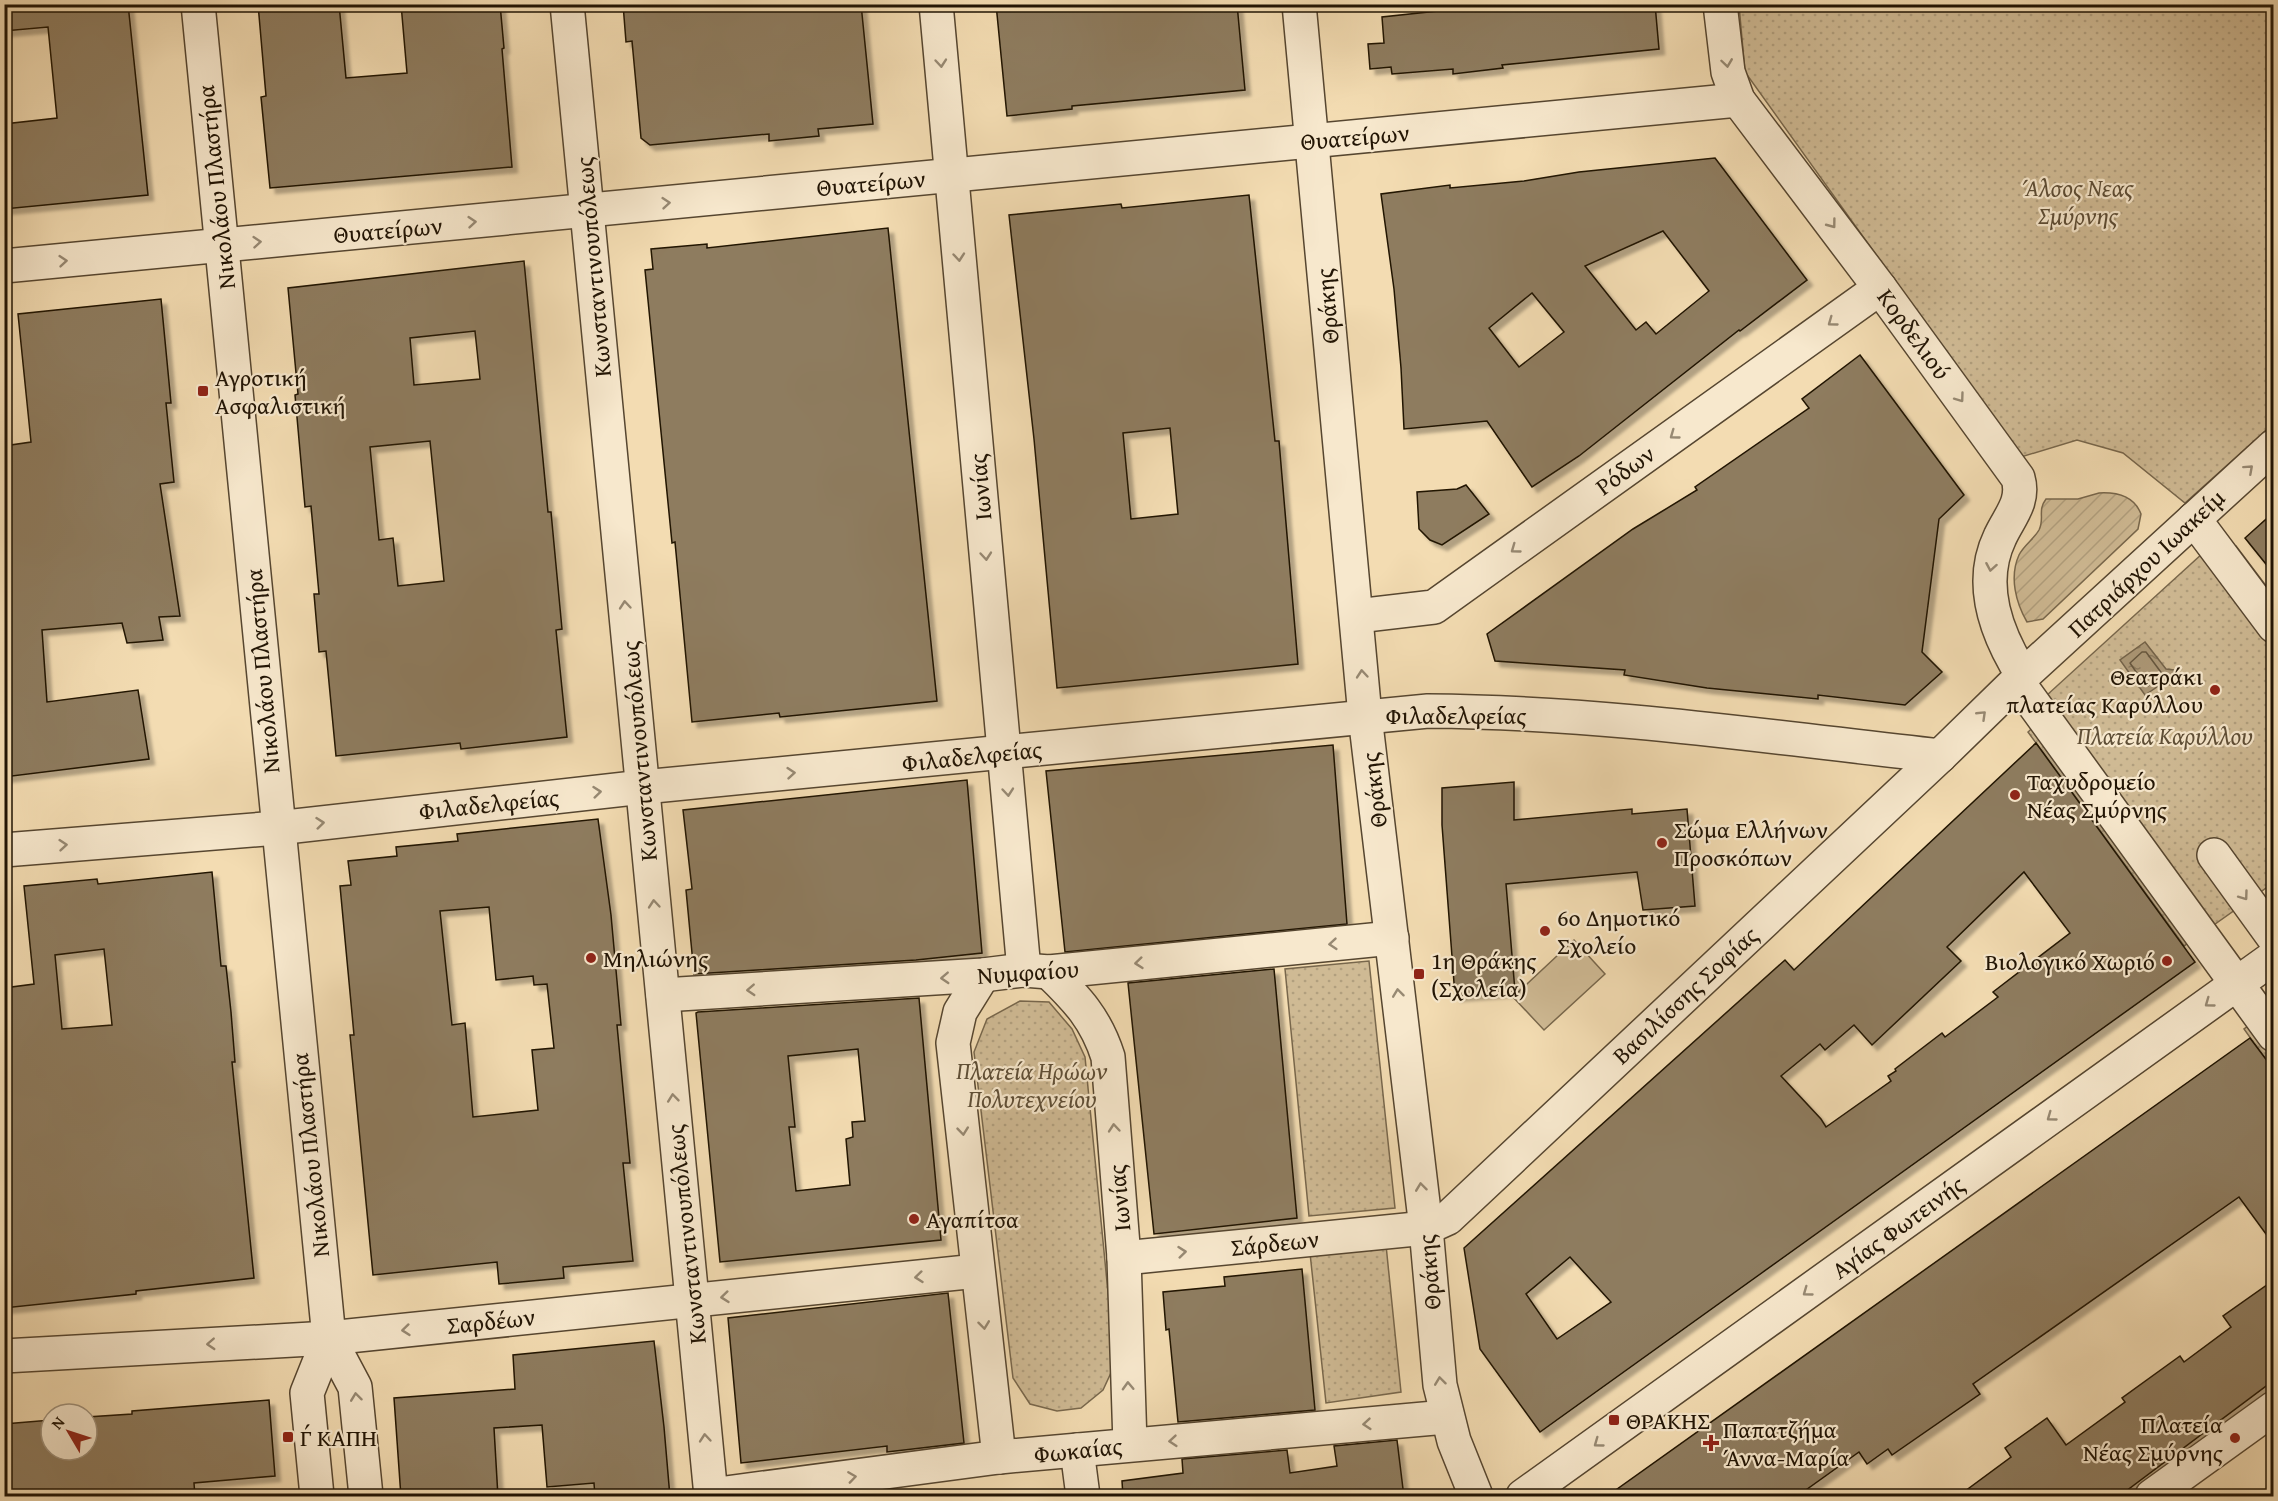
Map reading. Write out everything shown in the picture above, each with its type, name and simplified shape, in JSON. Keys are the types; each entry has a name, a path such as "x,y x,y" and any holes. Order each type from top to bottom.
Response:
{"street":[{"name":"Νικολάου Πλαστήρα","path":"198,4 329,1338 356,1387 366,1497"},
{"name":"Κωνσταντινουπόλεως","path":"567,4 711,1496"},
{"name":"Ιωνίας","path":"936,4 1005,753 1037,971 1088,1014 1101,1035 1108,1057 1124,1258 1130,1444"},
{"name":"Θράκης","path":"1299,4 1365,716 1425,1228 1440,1384 1446,1417 1476,1497"},
{"name":"Κορδελιού","path":"1720,4 1728,72 1738,100 1880,288 2018,478 2021,496 2000,538 1989,579 1990,595 1999,631 2020,679"},
{"name":"Θυατείρων","path":"4,266 1738,100"},
{"name":"Ρόδων","path":"1357,616 1434,607 1880,288"},
{"name":"Πατριάρχου Ιωακείμ","path":"1940,756 2020,679 2274,446"},
{"path":"2194,519 2274,626"},
{"path":"2020,679 2274,1035"},
{"name":"Φιλαδελφείας","path":"4,850 278,828 643,787 1365,716 1438,711 1502,712 1597,718 1940,756"},
{"name":"Βασιλίσσης Σοφίας","path":"1425,1228 1448,1218 1940,756"},
{"path":"2214,855 2274,938"},
{"name":"Νυμφαίου","path":"663,995 1037,971 1392,938"},
{"name":"Αγίας Φωτεινής","path":"1523,1497 2274,957"},
{"path":"983,975 960,1012 953,1043 999,1457"},
{"name":"Σάρδεων","path":"1124,1258 1425,1228"},
{"name":"Σαρδέων","path":"4,1356 329,1338 977,1271"},
{"name":"Νικολάου Πλαστήρα","path":"317,1497 308,1393 329,1338"},
{"path":"2152,1497 2274,1408"},
{"name":"Φωκαίας","path":"711,1496 999,1457 1446,1417"},
{"path":"1077,1450 1083,1497"}],"green space":[{"name":"Άλσος Νεας Σμύρνης","path":"1739,5 2273,5 2273,424 2185,503 2123,453 2077,440 2021,457 1745,72"},
{"path":"2099,493 2118,494 2134,503 2141,514 2138,529 2043,619 2027,622 2017,598 2014,572 2019,555 2039,530 2043,503 2046,499 2078,499"},
{"name":"Πλατεία Καρύλλου","path":"2236,546 2273,595 2273,883 2184,946 2028,732 2055,707 2047,695 2203,553 2215,565"},
{"path":"1574,940 1605,974 1544,1030 1513,997"},
{"path":"1369,961 1395,1208 1309,1216 1285,969"},
{"name":"Πλατεία Ηρώων Πολυτεχνείου","path":"1020,1001 1049,1002 1072,1029 1085,1057 1115,1364 1103,1390 1081,1408 1057,1411 1030,1404 1013,1378 974,1052 987,1019"},
{"path":"2273,1008 2273,1070 2244,1029"},
{"path":"1386,1245 1401,1392 1326,1403 1310,1253"}],"water":[{"path":"2145,642 2166,669 2174,670 2171,685 2163,683 2145,695 2120,660"}],"building":[{"path":"4,4 128,4 148,195 4,209 4,124 57,118 48,27 4,31"},
{"path":"258,4 339,4 346,78 407,73 401,4 500,4 512,167 270,188 261,97 266,96"},
{"path":"623,4 861,4 873,124 818,129 819,136 769,141 769,134 650,145 641,138 632,41 626,42"},
{"path":"996,4 1237,4 1245,90 1072,106 1072,109 1007,116"},
{"path":"1447,4 1655,4 1659,49 1502,65 1503,68 1453,74 1453,69 1392,74 1391,67 1370,69 1368,44 1384,43 1382,17 1447,10"},
{"path":"1715,158 1807,280 1739,330 1579,456 1532,487 1487,421 1404,429 1394,289 1381,194 1450,185 1450,188 1524,181 1579,172","holes":["1663,231 1709,291 1656,334 1646,322 1636,330 1585,266","1532,293 1564,332 1519,367 1489,328"]},
{"path":"1249,195 1275,441 1279,441 1298,664 1057,688 1034,439 1009,215 1121,204 1122,208","holes":["1170,428 1178,514 1131,519 1123,433"]},
{"path":"888,228 937,701 780,717 779,713 692,722 645,270 653,269 651,249 707,244 707,248"},
{"path":"524,261 548,512 551,512 562,629 556,630 567,737 461,749 460,743 336,756 326,651 319,652 314,594 319,594 311,506 305,507 288,288","holes":["475,331 480,379 414,385 410,338","430,441 444,581 398,586 393,538 379,540 370,447"]},
{"path":"161,299 171,403 166,403 174,482 160,484 180,616 159,617 163,640 127,643 122,623 42,630 47,702 138,690 149,759 4,777 4,446 31,442 18,314"},
{"path":"1860,355 1964,495 1939,519 1922,652 1942,672 1905,705 1818,695 1818,699 1707,688 1624,675 1625,670 1495,661 1487,634 1633,529 1697,490 1695,487 1809,408 1802,399"},
{"path":"1466,485 1489,514 1442,545 1430,540 1419,529 1417,492 1457,489"},
{"path":"2274,512 2274,574 2245,538"},
{"path":"2036,743 2195,962 1540,1432 1480,1349 1464,1248 1785,960 1794,970","holes":["2024,872 2070,933 1993,992 1998,997 1945,1037 1942,1033 1895,1069 1896,1071 1888,1076 1891,1081 1826,1127 1781,1076 1820,1044 1825,1050 1854,1025 1872,1045 1961,961 1947,947","1570,1257 1611,1302 1557,1339 1526,1294"]},
{"path":"1333,745 1347,924 1065,952 1046,771"},
{"path":"967,780 982,953 916,960 694,974 686,890 692,889 683,810"},
{"path":"1514,782 1514,820 1632,809 1632,814 1687,809 1695,906 1643,910 1637,872 1506,884 1515,991 1455,996 1442,825 1442,788"},
{"path":"598,819 611,915 621,1025 617,1025 630,1163 623,1163 633,1261 563,1267 564,1278 499,1284 497,1262 373,1275 350,1035 354,1035 340,886 351,885 348,861 397,856 396,847 458,841 457,834","holes":["489,907 496,980 533,976 534,985 547,984 554,1048 532,1050 538,1110 473,1117 465,1023 452,1025 440,911"]},
{"path":"212,872 221,966 226,966 231,1012 235,1062 232,1062 254,1278 136,1291 136,1294 4,1308 4,988 34,984 24,886 97,879 98,884","holes":["104,949 112,1025 62,1029 55,955"]},
{"path":"1274,969 1297,1218 1154,1234 1128,983"},
{"path":"919,998 941,1240 720,1262 696,1013","holes":["858,1049 865,1121 852,1122 853,1137 846,1139 850,1185 796,1191 789,1127 795,1127 788,1056"]},
{"path":"2250,1038 2274,1070 2274,1245 2239,1197 1973,1384 1980,1394 1892,1455 1888,1449 1867,1464 1859,1452 1796,1497 1606,1497"},
{"path":"1302,1269 1315,1410 1178,1422 1163,1292 1225,1286 1224,1277"},
{"path":"2274,1280 2274,1380 2118,1497 1957,1497 2011,1457 2005,1448 2047,1418 2066,1445 2125,1402 2122,1398 2180,1356 2184,1362 2231,1327 2223,1316"},
{"path":"948,1293 964,1443 887,1452 887,1446 741,1463 728,1318"},
{"path":"654,1341 670,1497 595,1497 594,1483 547,1487 542,1425 494,1428 498,1497 401,1497 394,1398 515,1389 513,1355"},
{"path":"269,1400 275,1476 194,1483 195,1497 4,1497 4,1424 39,1421 39,1462 99,1462 99,1416 132,1414 132,1411"},
{"path":"1397,1440 1404,1497 1123,1497 1122,1481 1183,1473 1182,1459 1287,1450 1290,1473 1337,1466 1334,1446"}],"place":[{"name":"Αγροτική Ασφαλιστική","path":"203,391"},
{"name":"Θεατράκι πλατείας Καρύλλου","path":"2215,690"},
{"name":"Ταχυδρομείο Νέας Σμύρνης","path":"2015,795"},
{"name":"Σώμα Ελλήνων Προσκόπων","path":"1662,843"},
{"name":"6ο Δημοτικό Σχολείο","path":"1545,931"},
{"name":"Μηλιώνης","path":"591,958"},
{"name":"Βιολογικό Χωριό","path":"2167,961"},
{"name":"1η Θράκης (Σχολεία)","path":"1419,974"},
{"name":"Αγαπίτσα","path":"914,1219"},
{"name":"ΘΡΑΚΗΣ","path":"1614,1420"},
{"name":"Γ΄ ΚΑΠΗ","path":"288,1437"},
{"name":"Πλατεία Νέας Σμύρνης","path":"2235,1438"},
{"name":"Παπατζήμα Άννα-Μαρία","path":"1711,1443"}]}
